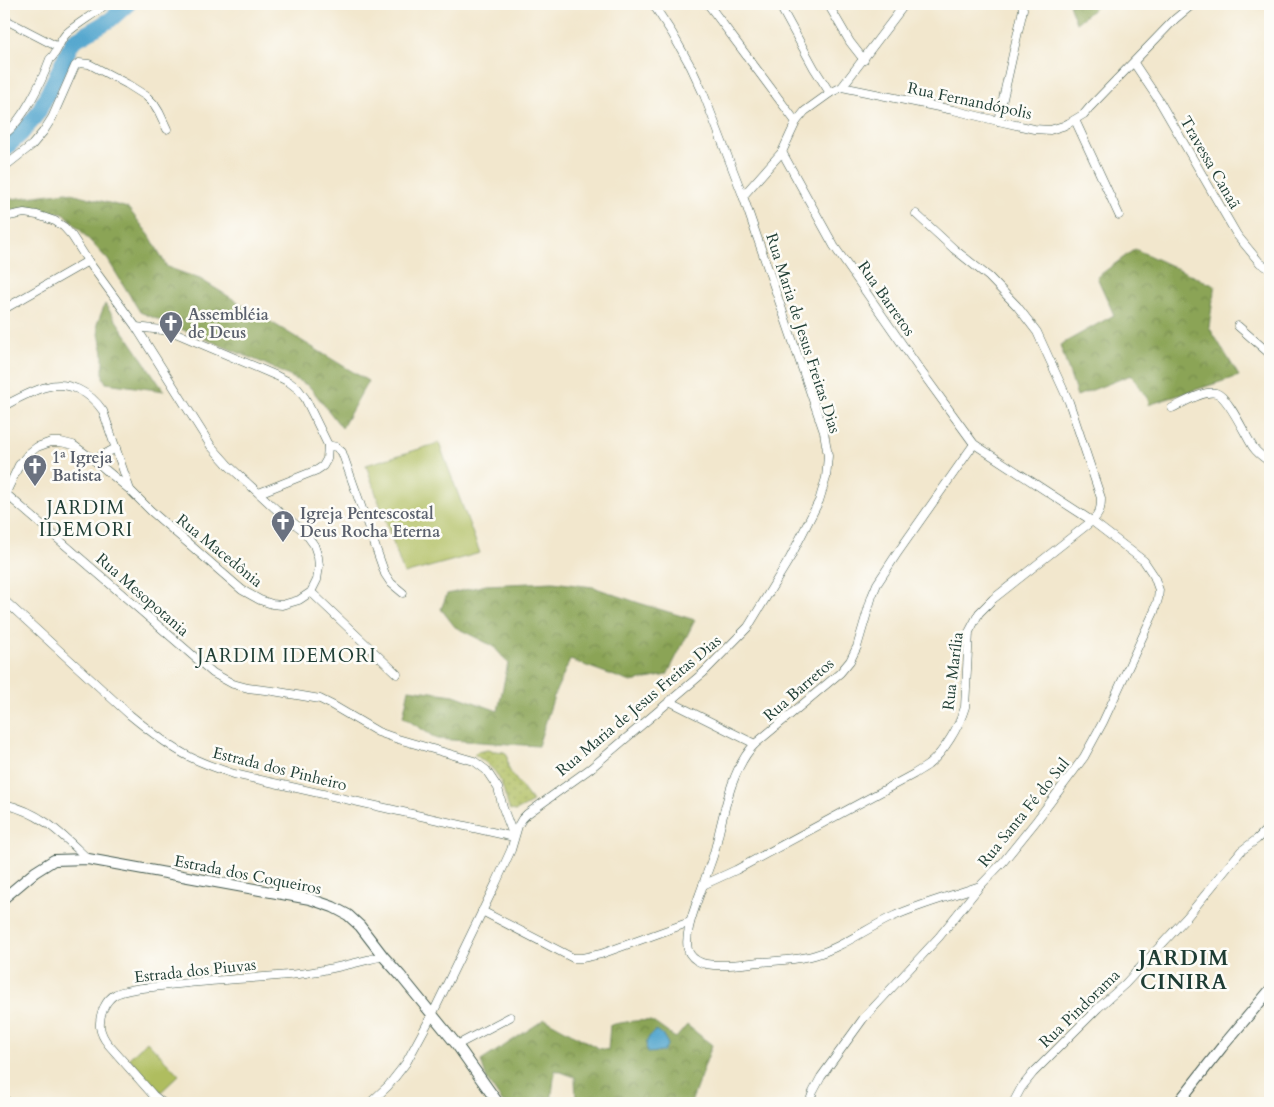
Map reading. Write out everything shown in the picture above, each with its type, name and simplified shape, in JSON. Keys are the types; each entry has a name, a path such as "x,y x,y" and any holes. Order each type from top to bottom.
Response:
{"street":[{"path":"4,135 21,116 42,80 50,59 54,56 66,33 106,4"},
{"name":"Rua Maria de Jesus Freitas Dias","path":"514,837 522,819 527,814 590,768 703,673 748,627 775,585 801,538 819,501 826,478 828,456 824,432 744,196 704,95 672,33 653,4"},
{"path":"708,4 796,122"},
{"path":"779,4 830,93"},
{"path":"828,4 850,42 864,60"},
{"path":"744,196 782,152 796,122 805,110 830,93 842,88 905,4"},
{"path":"998,121 1022,14 1022,4"},
{"name":"Rua Fernandópolis","path":"842,88 953,110 1034,129 1050,130 1075,120 1090,108 1170,25 1193,4"},
{"path":"4,19 58,47"},
{"path":"4,167 32,145 43,132 52,118 75,66 79,63 89,64 146,96 154,104 167,129"},
{"name":"Travessa Canaã","path":"1134,63 1160,102 1237,235 1260,263 1270,269"},
{"path":"1075,120 1119,215"},
{"name":"Rua Barretos","path":"782,152 834,246 974,444 877,584 857,647 850,661 840,673 755,744 738,766 714,854 690,922 687,935 687,949 690,956 705,964 729,965 815,955 841,944 894,916 980,886"},
{"path":"4,216 24,213 38,215 64,227 72,236 88,262 136,327 211,446 228,466 304,531 314,545 319,566 317,580 311,592 398,674"},
{"path":"916,214 954,249 989,277 1017,306 1037,332 1069,402 1101,498 1101,508 1098,516 1092,521"},
{"path":"4,309 88,262"},
{"path":"1238,326 1270,354"},
{"path":"136,327 171,331 277,376 298,389 305,398 328,444 327,459 318,470 260,493"},
{"path":"4,406 46,387 58,385 79,389 89,395 98,403 102,411 130,490"},
{"path":"1172,408 1204,393 1216,392 1228,402 1243,432 1254,448 1270,462"},
{"name":"Rua Macedônia","path":"4,495 19,466 28,454 37,447 51,442 61,442 73,446 94,460 242,590 260,600 282,605 299,600 311,592"},
{"path":"328,444 342,452 385,574 391,583 403,593"},
{"name":"Rua Santa Fé do Sul","path":"809,1103 821,1077 862,1019 940,937 980,886 1003,862 1037,820 1084,757 1120,687 1158,599 1159,590 1154,576 1144,561 1092,521 974,444"},
{"path":"94,460 116,448"},
{"name":"Rua Mesopotania","path":"4,495 213,673 233,684 248,688 273,690 320,700 378,732 474,761 486,770 498,788 514,837"},
{"name":"Rua Marília","path":"703,885 736,870 914,774 939,755 961,719 965,707 969,632 979,613 993,599 1092,521"},
{"name":"Estrada dos Pinheiro","path":"4,600 130,715 188,756 203,763 234,774 514,837"},
{"path":"669,701 755,744"},
{"path":"4,804 30,813 44,821 64,836 88,860"},
{"name":"Rua Pindorama","path":"1013,1103 1021,1088 1033,1073 1098,1008 1125,984 1187,917 1241,851 1270,826"},
{"path":"370,1103 388,1086 406,1063 432,1015 511,850 514,837"},
{"name":"Estrada dos Coqueiros","path":"4,898 35,872 54,860 88,860 310,899 334,907 348,914 360,926 457,1045 498,1103"},
{"path":"482,912 578,959 601,954 690,922"},
{"name":"Estrada dos Piuvas","path":"163,1103 153,1095 103,1036 100,1027 104,1007 115,995 129,990 196,982 299,974 330,969 383,956"},
{"path":"1178,1103 1270,990"},
{"path":"457,1045 510,1017"},
{"path":"4,1098 9,1103"}],"green space":[{"path":"1069,4 1100,4 1076,23"},
{"path":"67,192 128,208 150,236 167,267 200,279 368,381 342,428 309,386 263,363 140,312 108,260 65,214 30,208 4,212 4,200"},
{"path":"1135,249 1215,286 1209,327 1239,376 1148,405 1149,401 1131,375 1077,396 1060,345 1114,315 1097,277"},
{"path":"105,304 164,391 106,383 103,377 103,353 97,324"},
{"path":"439,443 480,553 404,574 366,465"},
{"path":"553,582 593,587 695,620 667,675 631,682 570,660 555,693 538,746 437,739 403,717 409,689 454,695 498,711 508,663 493,646 455,627 441,609 447,594 486,585"},
{"path":"487,750 507,754 508,767 511,773 533,802 516,811 510,810 497,775 474,754"},
{"path":"545,1019 598,1048 608,1050 610,1025 641,1020 652,1022 676,1038 687,1025 712,1045 691,1103 576,1103 575,1077 555,1070 551,1103 503,1103 487,1080 481,1061"},
{"path":"147,1041 179,1075 161,1092 129,1058"}],"water":[{"path":"656,1030 664,1037 668,1044 663,1052 647,1053 647,1040"}],"waterway":[{"path":"4,150 21,134 38,113 73,41 110,20 128,4"}],"place":[{"name":"Assembléia de Deus","path":"171,344"},
{"name":"1ª Igreja Batista","path":"35,487"},
{"name":"Igreja Pentescostal Deus Rocha Eterna","path":"283,543"}],"district":[{"name":"JARDIM IDEMORI","path":"86,518"},
{"name":"JARDIM IDEMORI","path":"287,655"},
{"name":"JARDIM CINIRA","path":"1184,970"}]}
